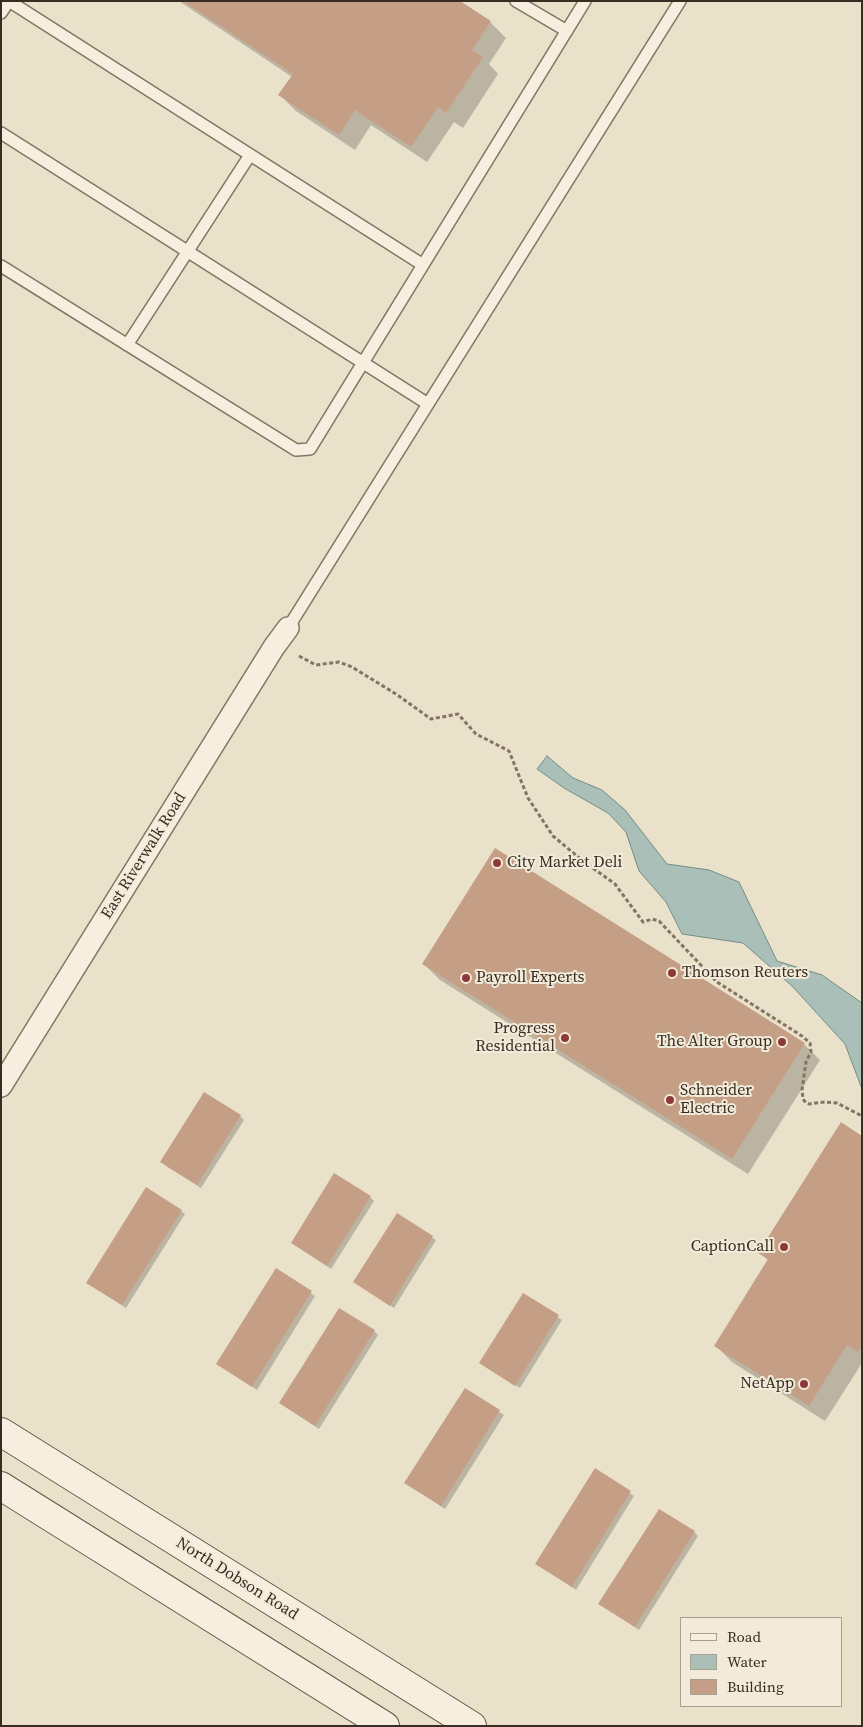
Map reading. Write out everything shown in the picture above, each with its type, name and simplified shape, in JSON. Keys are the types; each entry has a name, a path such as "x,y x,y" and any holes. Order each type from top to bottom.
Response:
{"street":[{"name":"East Riverwalk Road","path":"1,1086 274,647 288,628"},
{"name":"North Dobson Road","path":"1,1432 472,1726"},
{"path":"1,1486 384,1726"}],"lane":[{"path":"1,13 9,1 423,264"},
{"path":"516,1 567,31"},
{"path":"1,266 296,450 310,449 585,1"},
{"path":"288,628 680,1"},
{"path":"1,133 428,404"},
{"path":"127,345 250,155"}],"path":[{"path":"299,656 316,665 339,662 352,667 396,694 431,720 458,714 476,734 509,751 528,798 553,836 615,884 643,922 652,919 659,921 717,982 810,1043 811,1052 806,1062 802,1090 803,1099 806,1103 837,1103 862,1116"}],"water":[{"path":"547,756 573,778 602,790 625,810 667,864 709,870 739,882 777,961 822,975 862,1003 862,1089 845,1044 792,986 743,943 682,934 666,902 639,871 626,832 608,813 564,788 537,769"}],"building":[{"path":"183,1 460,1 491,21 472,50 483,57 446,113 438,107 411,147 355,110 339,135 278,95 293,74"},
{"path":"495,848 805,1043 732,1159 422,964"},
{"path":"204,1092 241,1115 197,1185 160,1162"},
{"path":"841,1122 862,1136 862,1346 858,1352 847,1345 809,1406 714,1346 768,1259 758,1253"},
{"path":"334,1173 371,1196 327,1266 291,1243"},
{"path":"146,1187 182,1210 122,1305 86,1283"},
{"path":"397,1213 433,1236 390,1306 353,1282"},
{"path":"276,1268 312,1291 252,1387 216,1364"},
{"path":"523,1293 559,1315 515,1386 479,1363"},
{"path":"339,1308 375,1330 315,1426 279,1403"},
{"path":"465,1388 500,1410 441,1506 404,1483"},
{"path":"595,1468 631,1491 572,1587 535,1564"},
{"path":"659,1509 695,1531 635,1627 598,1604"}],"place":[{"name":"City Market Deli","path":"497,863"},
{"name":"Thomson Reuters","path":"672,973"},
{"name":"Payroll Experts","path":"466,978"},
{"name":"Progress Residential","path":"565,1038"},
{"name":"The Alter Group","path":"782,1042"},
{"name":"Schneider Electric","path":"670,1100"},
{"name":"CaptionCall","path":"784,1247"},
{"name":"NetApp","path":"804,1384"}]}
